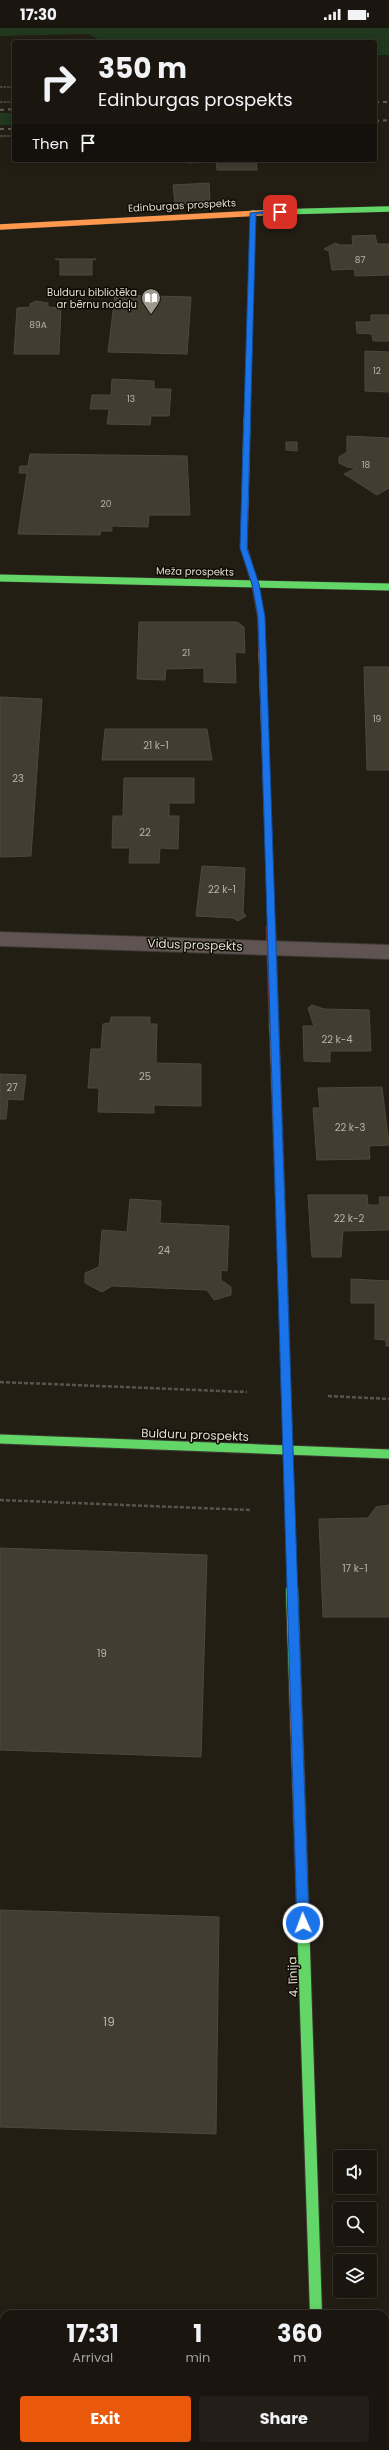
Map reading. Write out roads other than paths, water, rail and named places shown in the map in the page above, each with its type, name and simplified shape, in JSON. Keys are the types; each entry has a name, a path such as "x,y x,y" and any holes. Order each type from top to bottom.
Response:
{"street":[{"name":"Edinburgas prospekts","path":"0,227 253,213 389,209"},
{"name":"4. līnija","path":"253,213 244,548 255,584 261,617 316,2310"},
{"name":"Meža prospekts","path":"0,578 389,587"},
{"name":"Vidus prospekts","path":"0,939 389,952"},
{"name":"Bulduru prospekts","path":"0,1439 389,1454"}],"railway":[{"path":"377,102 389,102"},
{"path":"0,110 12,109"},
{"path":"377,121 389,120"},
{"path":"0,129 12,129"}],"place":[{"name":"Bulduru bibliotēka ar bērnu nodaļu","path":"151,315"}]}
